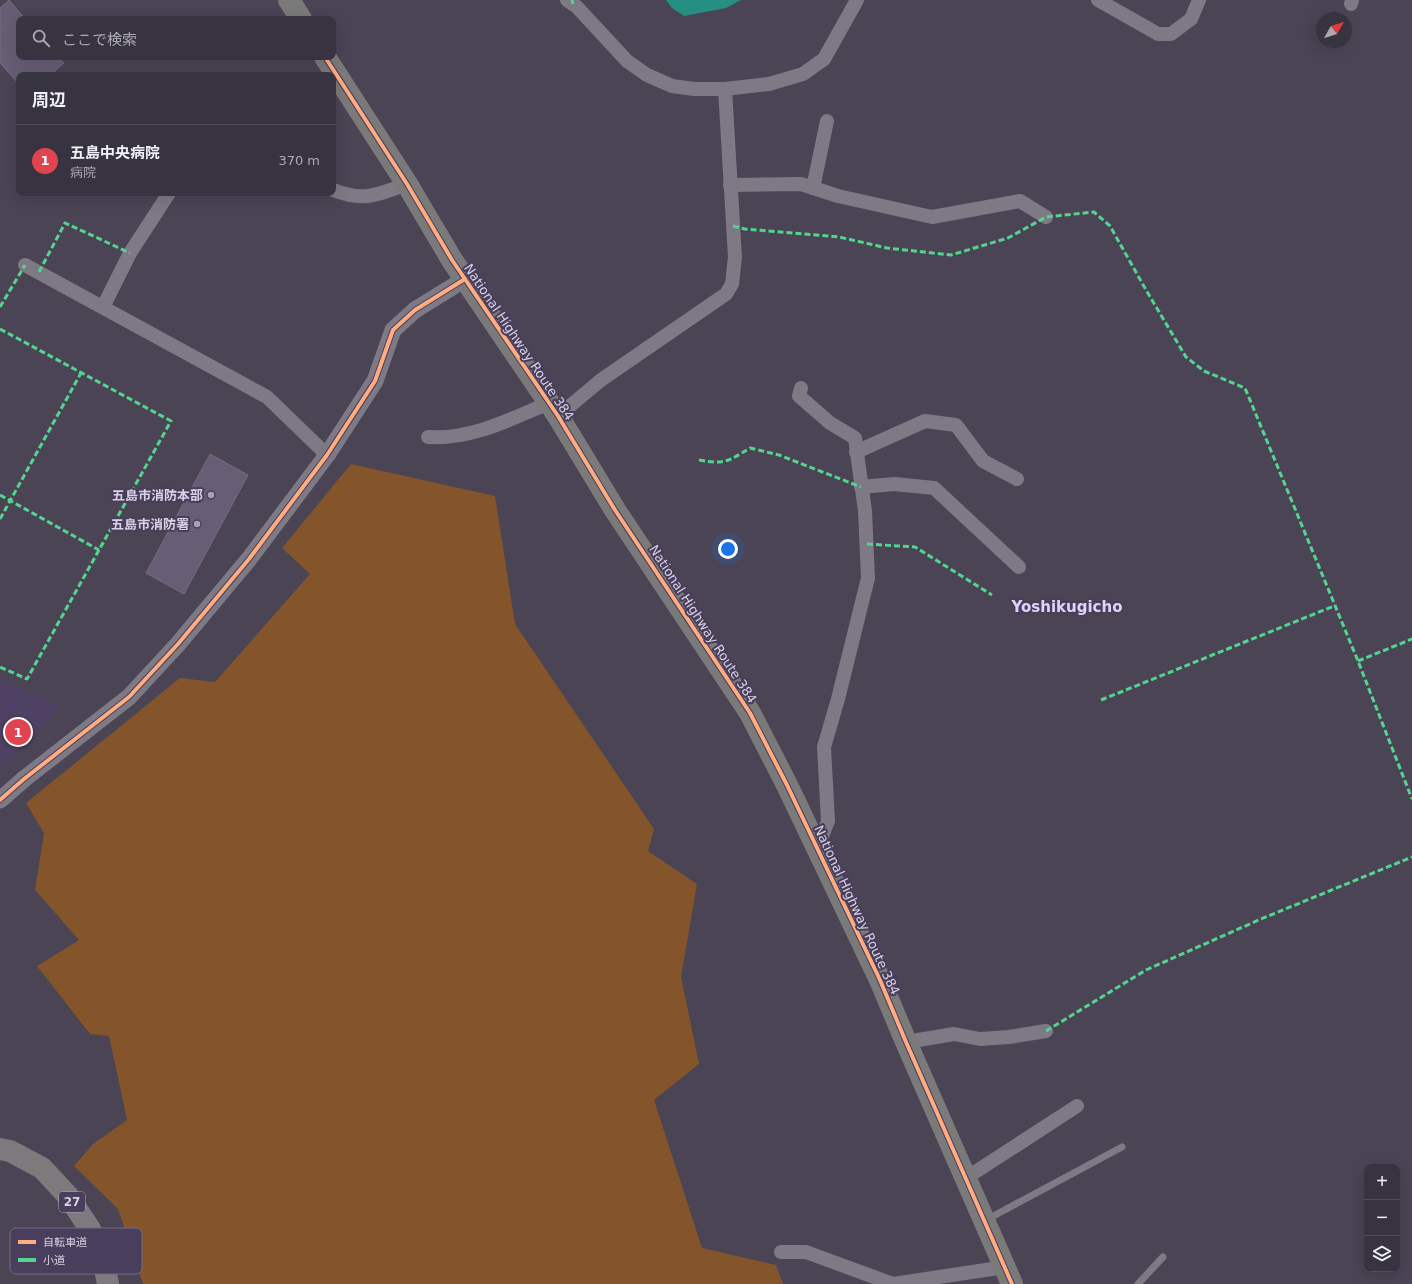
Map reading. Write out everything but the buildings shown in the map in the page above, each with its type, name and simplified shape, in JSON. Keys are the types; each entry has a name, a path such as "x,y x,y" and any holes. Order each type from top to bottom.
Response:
{"highway":[{"path":"289,0 299,16"},
{"name":"National Highway Route 384","path":"327,60 335,72"},
{"name":"National Highway Route 384","path":"336,74 407,184 452,260 554,409 615,510 750,713 787,785 880,980 1009,1276"}],"main road":[{"name":"27","path":"0,1149 10,1152 42,1168 68,1196 90,1228"},
{"name":"27","path":"106,1274 108,1284"}],"street":[{"path":"567,0 578,7 628,61 647,75 672,86 694,89 725,89 769,84 803,74 824,59 857,0"},
{"path":"1098,0 1158,34 1171,34 1191,19 1199,0"},
{"path":"428,437 440,438 479,432 554,409 601,380 726,294 732,284 735,256 725,89"},
{"path":"813,188 827,121"},
{"path":"336,191 361,197 377,196 407,184"},
{"path":"730,185 801,184 838,196 932,217 1020,201 1046,217"},
{"path":"103,307 130,254 166,196"},
{"path":"25,265 267,397 327,455"},
{"path":"0,800 24,779 129,698 178,644 249,559 327,455 375,381 393,330 414,310 465,279"},
{"path":"801,388 799,396 830,423 855,438 865,511 868,578 838,699 824,748 828,821 817,849"},
{"path":"856,452 924,421 956,425 983,461 1017,479"},
{"path":"861,487 894,484 934,488 1019,567"},
{"path":"906,1042 954,1034 980,1039 1009,1037 1046,1031"},
{"path":"966,1178 1077,1106"},
{"path":"781,1252 806,1252 893,1284 1009,1276"}],"lane":[{"path":"985,1221 1122,1147"},
{"path":"1138,1284 1163,1257"}],"shaded area":[{"path":"666,0 741,0 726,8 684,16 672,8"},
{"path":"351,464 495,496 515,624 654,829 648,851 697,884 681,977 699,1064 654,1100 702,1248 776,1265 783,1284 143,1284 140,1274 142,1274 142,1228 124,1228 118,1209 74,1166 93,1144 127,1120 109,1036 90,1034 37,966 79,940 35,890 44,833 26,803 180,678 215,682 310,574 282,548"},
{"path":"0,679 61,706 0,769"}],"marked path":[{"path":"572,0 573,4"},
{"path":"733,226 745,229 839,237 887,248 951,255 1008,238 1046,217 1094,212 1110,226 1186,357 1204,371 1245,388 1358,661 1412,799"},
{"path":"39,272 65,223 130,253"},
{"path":"0,307 25,265"},
{"path":"0,329 171,421 27,679 0,667"},
{"path":"0,519 81,373"},
{"path":"699,460 715,462 726,461 750,448 779,455 861,487"},
{"path":"0,495 99,550"},
{"path":"867,544 915,547 992,595"},
{"path":"1101,700 1334,606"},
{"path":"1358,661 1412,639"},
{"path":"1046,1031 1146,970 1261,919 1412,857"}],"cycle path":[{"path":"327,60 335,72"},
{"path":"336,74 407,184 452,260 558,416 615,510 750,713 787,785 880,980 1012,1284"},
{"path":"0,800 24,779 129,697 178,644 249,559 327,455 375,381 393,330 415,310 465,279"}],"place":[{"name":"五島市消防本部","path":"211,495"},
{"name":"五島市消防署","path":"197,524"},
{"name":"五島中央病院","path":"18,732"}],"district":[{"name":"Yoshikugicho","path":"1067,607"}]}
